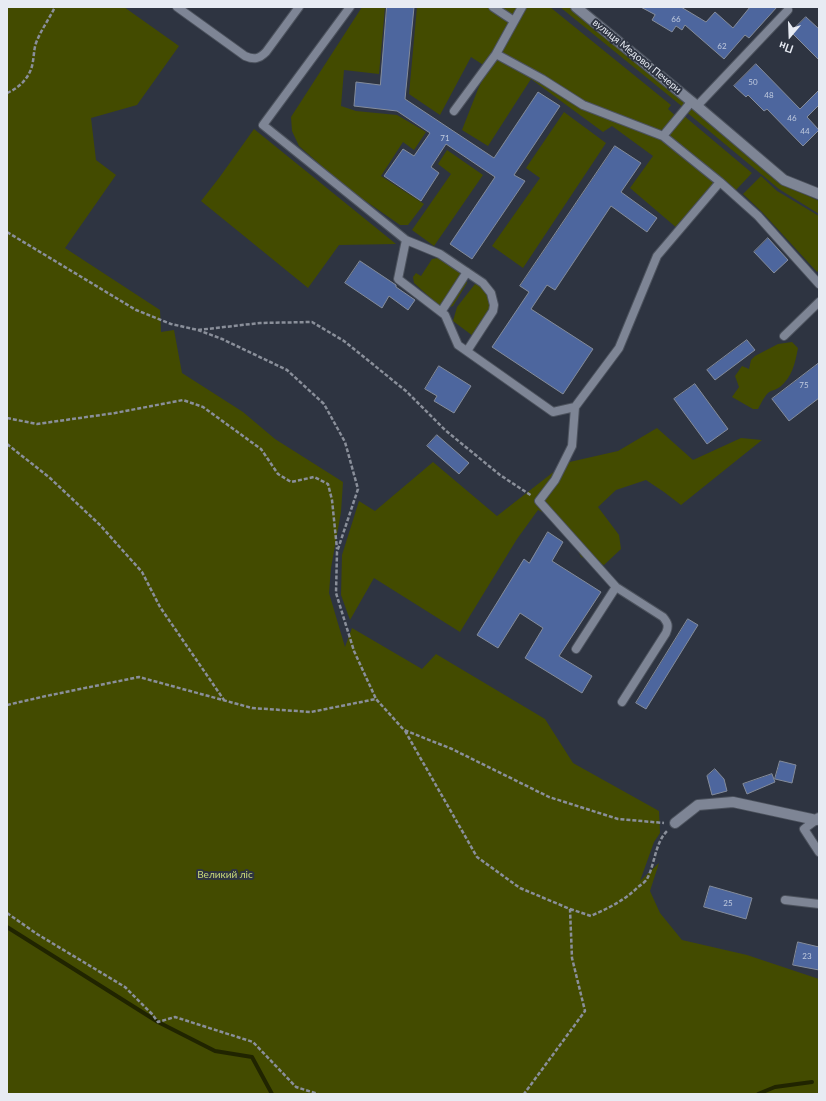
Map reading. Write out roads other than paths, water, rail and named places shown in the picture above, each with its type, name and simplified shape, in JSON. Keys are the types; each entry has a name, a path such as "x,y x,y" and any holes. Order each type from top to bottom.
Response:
{"street":[{"name":"вулиця Медової Печери","path":"576,7 695,103 784,180 819,194"},
{"path":"675,823 698,805 733,802 818,819"}],"lane":[{"path":"177,7 251,59 261,57 266,52 299,7"},
{"path":"350,7 262,125 406,240 440,254 488,288 493,298 494,305 490,316 467,351"},
{"path":"493,7 514,21"},
{"path":"454,111 496,54 522,7"},
{"path":"664,136 788,10"},
{"path":"496,54 542,79 583,105 664,136 720,182 758,216 819,284"},
{"path":"622,702 666,633 668,628 667,622 663,617 616,587 539,501 555,480 568,457 572,446 575,407 619,348 656,256 720,182"},
{"path":"406,240 398,279 445,315 458,346 553,412 575,407"},
{"path":"441,312 467,272"},
{"path":"784,336 819,302"},
{"path":"576,649 616,587"},
{"path":"818,819 804,829 819,852"},
{"path":"785,900 819,904"}],"waterway":[{"path":"7,927 158,1022 215,1051 252,1057 272,1094"},
{"path":"758,1094 775,1087 812,1082"}],"park label":[{"name":"Великий ліс","path":"225,875"}]}
